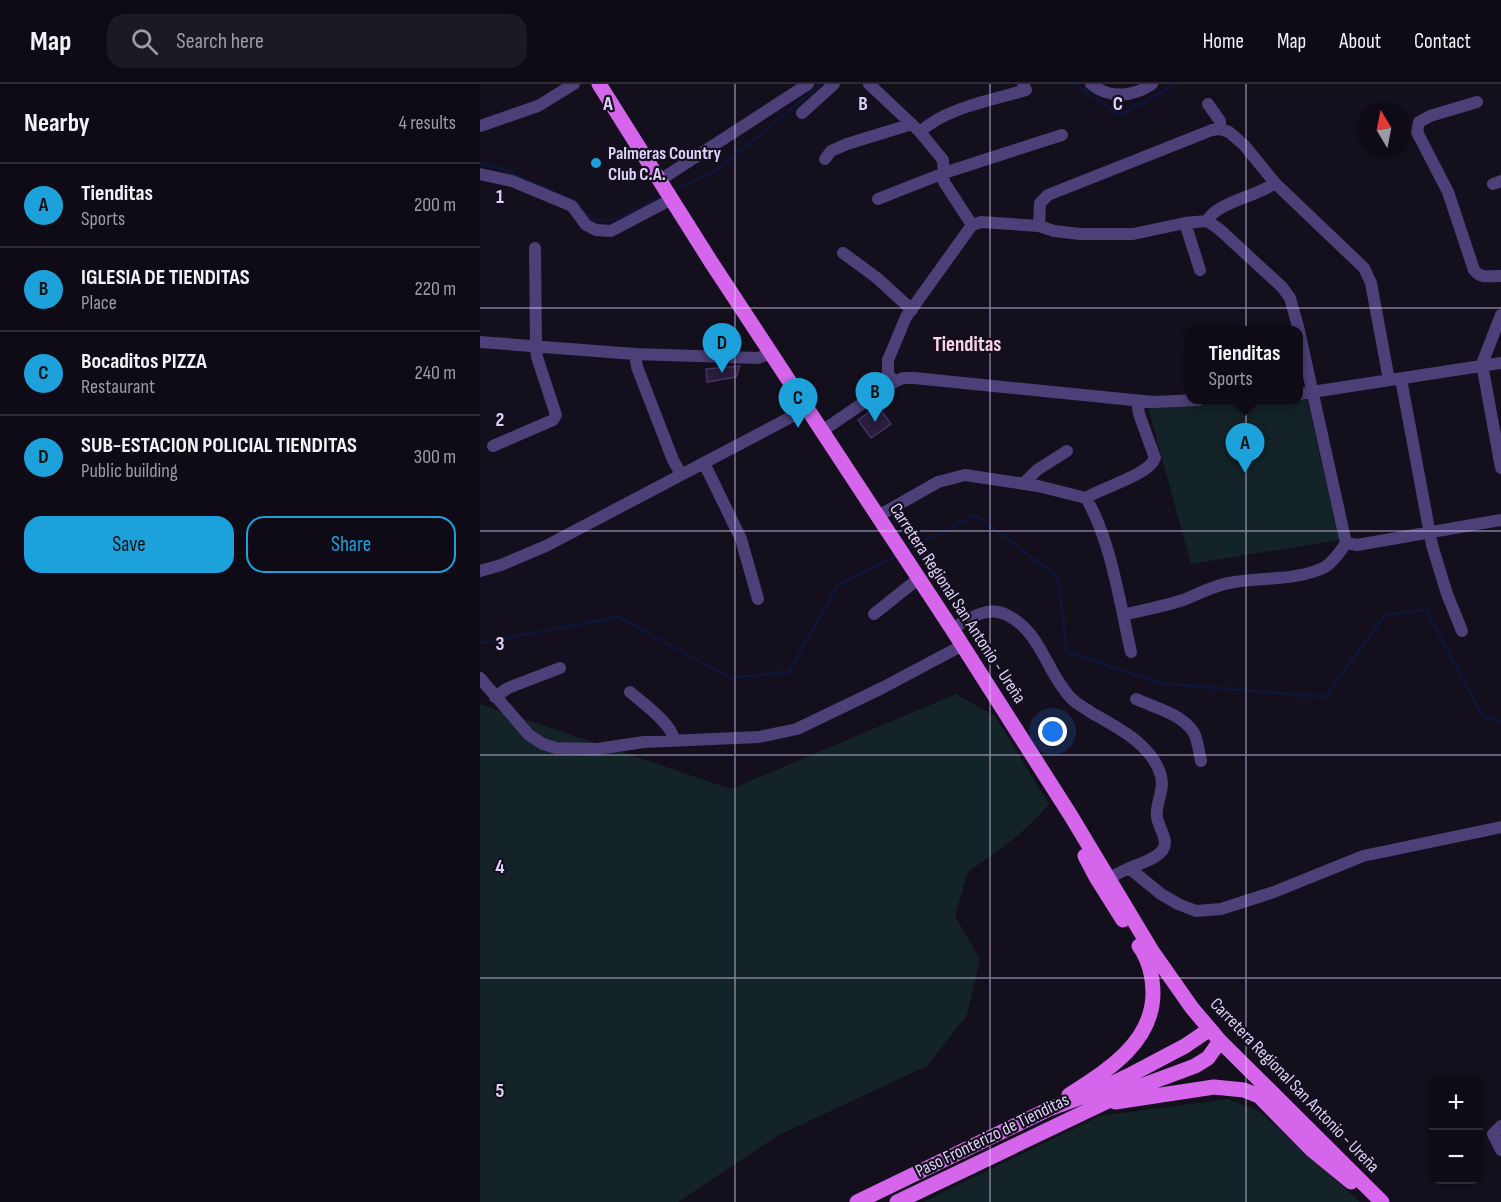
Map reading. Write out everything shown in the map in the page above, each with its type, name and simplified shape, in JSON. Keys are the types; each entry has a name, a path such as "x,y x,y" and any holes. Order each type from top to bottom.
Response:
{"main road":[{"name":"Carretera Regional San Antonio - Ureña","path":"599,84 771,353 963,645 1071,816 1152,951 1192,1008 1215,1035 1382,1202"},
{"path":"1049,1109 1126,1053 1145,1028 1153,999 1151,971 1144,954 1096,877 1074,831 1071,816"},
{"path":"1049,1109 1132,1074 1185,1046 1215,1035"},
{"name":"Paso Fronterizo de Tienditas","path":"897,1202 1103,1103 1150,1082 1196,1066 1208,1058 1215,1035"},
{"path":"1103,1103 1214,1087 1244,1090 1260,1096 1312,1150 1376,1202"},
{"name":"Paso Fronterizo de Tienditas","path":"857,1202 1049,1109"}],"street":[{"path":"480,126 538,106 574,84"},
{"path":"660,180 808,84"},
{"path":"802,113 834,84"},
{"path":"825,159 831,151 847,144 916,128 944,115 1026,90 1023,84"},
{"path":"1091,84 1108,94 1138,92 1152,84"},
{"path":"874,85 943,160 944,182 972,225"},
{"path":"1477,102 1419,122 1417,132 1449,192 1474,270 1479,276 1501,276"},
{"path":"1208,105 1220,121 1220,129"},
{"path":"1039,226 1040,202 1048,195 1212,130 1220,129 1229,132 1244,145 1275,183 1364,268 1371,283 1430,532 1444,583 1462,631"},
{"path":"878,199 944,173 1062,135"},
{"path":"480,174 512,181 572,206 586,225 596,230 611,231 672,199"},
{"path":"1207,221 1209,216 1222,208 1267,189 1275,183"},
{"path":"894,382 888,374 888,360 906,317 972,225 981,222 1039,226 1054,231 1133,234 1185,223 1207,221 1220,229 1282,287 1290,298 1298,326"},
{"path":"1185,223 1200,270"},
{"path":"493,446 553,420 556,415 537,357 535,248"},
{"path":"843,252 877,278 912,310"},
{"path":"1501,315 1483,366 1501,468"},
{"path":"480,342 635,354 758,358 771,353"},
{"path":"1123,615 1184,599 1207,589 1230,583 1316,570 1326,566 1336,557 1346,543 1303,350"},
{"path":"635,354 637,367 673,460 681,474"},
{"path":"1303,393 1501,363"},
{"path":"822,431 903,378 1137,401 1186,400"},
{"path":"878,516 938,482 957,476 973,476 1023,484 1086,498 1153,464 1155,458 1139,414 1137,401"},
{"path":"480,571 501,565 546,546 807,408"},
{"path":"1023,484 1037,470 1067,452"},
{"path":"704,463 741,539 758,599"},
{"path":"1086,498 1102,535 1131,652"},
{"path":"1346,543 1357,545 1501,520"},
{"path":"874,614 918,579"},
{"path":"952,628 980,613 997,612 1007,615 1034,638 1061,686 1072,699 1130,735 1148,752 1162,778 1156,810 1165,842 1160,852 1149,860 1109,878"},
{"path":"480,678 529,735 543,744 556,748 597,749 674,740 759,737 797,729 963,645"},
{"path":"495,697 508,688 560,668"},
{"path":"630,692 668,726 674,740"},
{"path":"1136,699 1175,716 1186,724 1195,735 1201,761"},
{"path":"1129,868 1161,894 1178,903 1196,911 1221,909 1274,892 1363,856 1501,827"},
{"path":"1501,1126 1493,1134 1501,1150"}],"shaded area":[{"path":"1303,399 1307,399 1339,540 1191,564 1148,407 1208,404 1303,404"},
{"path":"956,694 995,716 1049,804 1021,833 968,872 955,916 980,959 967,1015 927,1066 777,1136 678,1202 480,1202 480,704 731,789"},
{"path":"1228,1099 1259,1111 1360,1202 923,1202 1100,1116"}],"building":[{"path":"740,366 736,377 707,382 706,369"},
{"path":"878,406 891,424 871,438 858,420"}],"waterway":[{"path":"680,187 716,171 821,84"},
{"path":"1075,84 1120,115 1177,84"},
{"path":"480,163 500,168 569,199"},
{"path":"581,209 595,221 614,220 659,199"},
{"path":"906,550 975,515 1058,577 1067,652 1158,683 1325,697 1385,615 1426,610 1483,717 1501,721"},
{"path":"480,643 618,617 731,678 789,672 837,586 898,555"}],"place":[{"name":"Palmeras Country Club C.A.","path":"596,163"},
{"name":"SUB-ESTACION POLICIAL TIENDITAS","path":"722,373"},
{"name":"IGLESIA DE TIENDITAS","path":"875,422"},
{"name":"Bocaditos PIZZA","path":"798,428"},
{"name":"Tienditas","path":"1245,473"}],"district":[{"name":"Tienditas","path":"967,344"}]}
